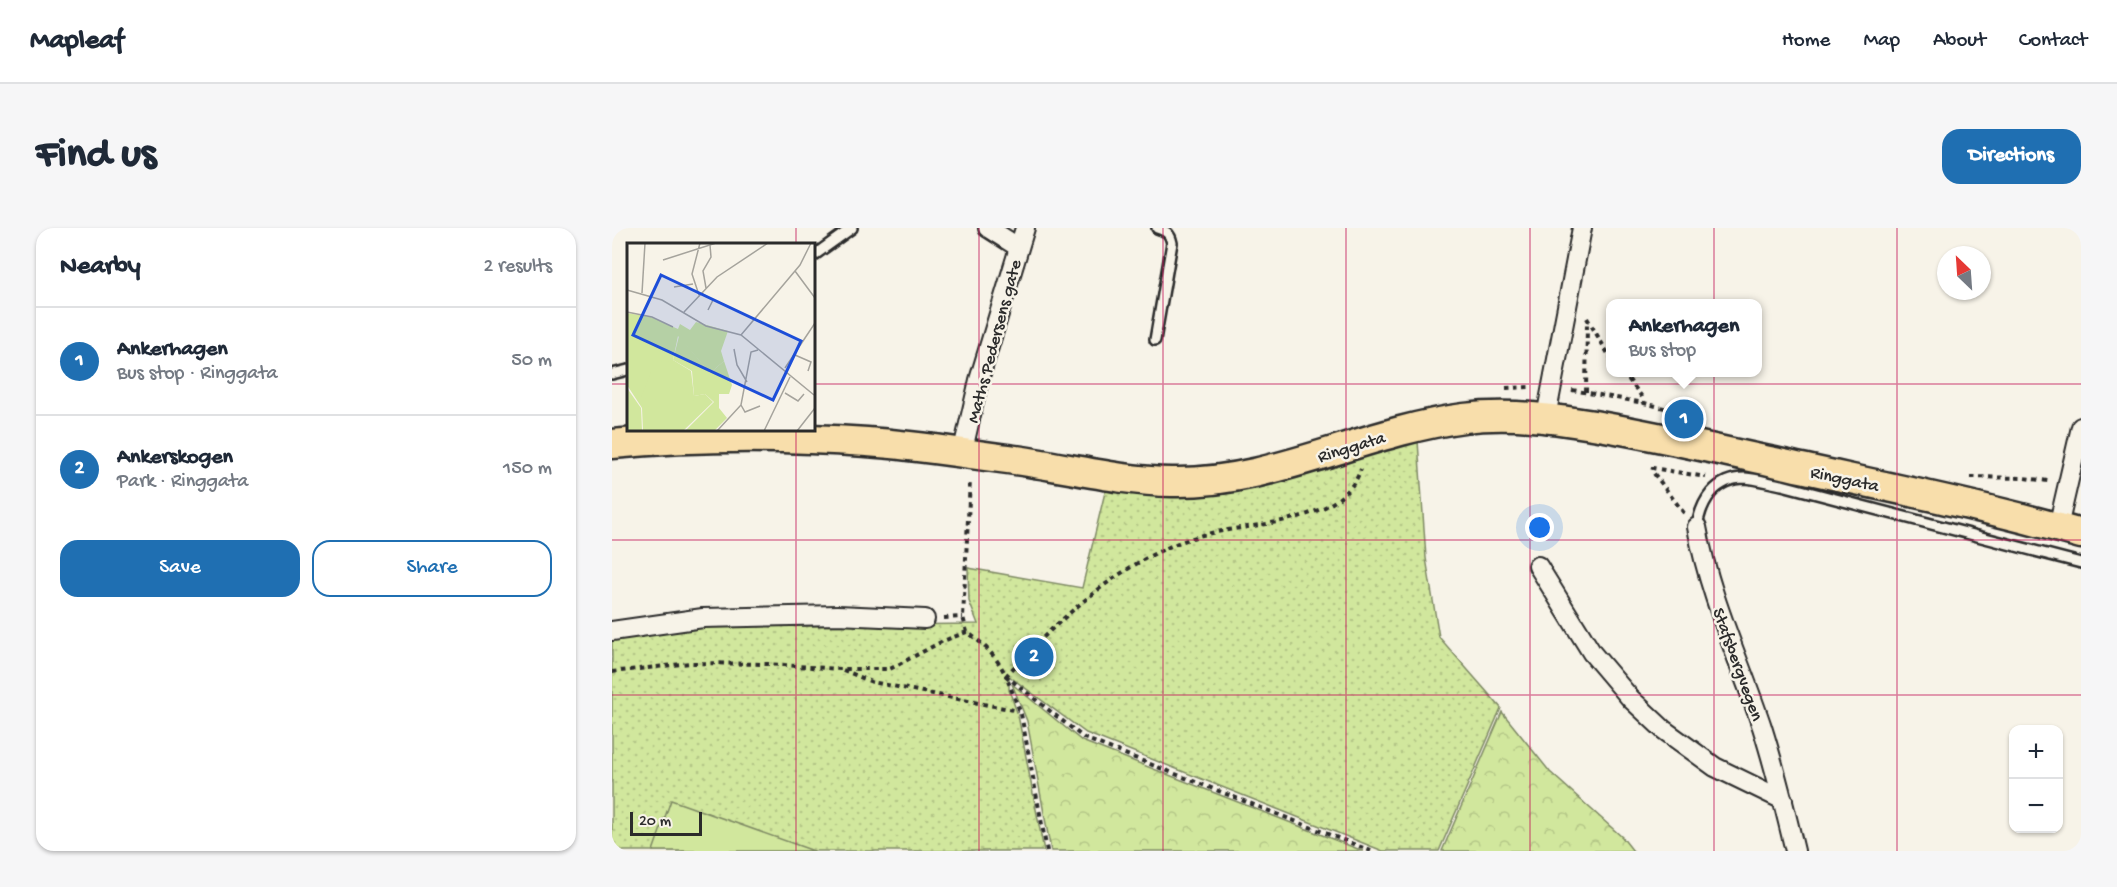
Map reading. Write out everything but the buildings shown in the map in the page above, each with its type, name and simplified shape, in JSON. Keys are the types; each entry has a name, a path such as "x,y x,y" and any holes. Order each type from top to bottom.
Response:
{"main road":[{"name":"Ringgata","path":"612,444 719,437 871,442 966,464 1012,459 1099,474 1169,482 1207,481 1268,470 1358,443 1463,418 1501,415 1546,417 1677,440 1916,492 2069,530"}],"street":[{"path":"988,228 1018,247"},
{"name":"Maths Pedersens gate","path":"966,464 979,380 1025,228"},
{"path":"1546,417 1582,228"},
{"path":"2069,530 2081,428"},
{"name":"Stafsbergvegen","path":"1697,527 1707,574 1762,728 1795,851"},
{"path":"1538,566 1592,653 1631,699 1664,730 1715,767 1783,800"},
{"path":"612,631 703,618 838,615 925,620"}],"lane":[{"path":"814,255 852,228"},
{"path":"1155,340 1172,243 1171,236 1157,228"},
{"path":"612,374 627,370"},
{"path":"1697,527 1700,509 1707,497 1723,483 1744,478 1782,485 2081,563"}],"path":[{"path":"1587,318 1606,349"},
{"path":"1627,377 1644,403"},
{"path":"1572,390 1644,403 1698,417"},
{"path":"966,464 963,617 967,632 984,645 1000,664 1020,711 1047,851"},
{"path":"1006,676 1036,643 1139,560 1198,536 1302,516 1320,509 1336,500 1347,489 1362,464"},
{"path":"1697,527 1666,491 1652,471 1653,468 1707,477 1723,483"},
{"path":"612,672 691,663 890,669 943,641 967,632"},
{"path":"840,669 872,682 1020,711"},
{"path":"1006,676 1084,738 1371,851"}],"green space":[{"path":"1418,441 1426,558 1439,637 1501,708 1439,851 1383,851 1086,733 1009,676 1009,690 1018,715 1044,851 612,851 612,639 695,627 978,624 969,601 968,568 1082,588 1106,488 1174,496 1244,489"},
{"path":"1012,684 1082,741 1363,851 1051,851 1027,721"},
{"path":"1502,712 1550,772 1622,837 1633,851 1442,851"},
{"path":"671,800 814,851 653,851"}],"place":[{"name":"Ankerhagen","path":"1684,419"},
{"name":"Ankerskogen","path":"1034,657"}]}
